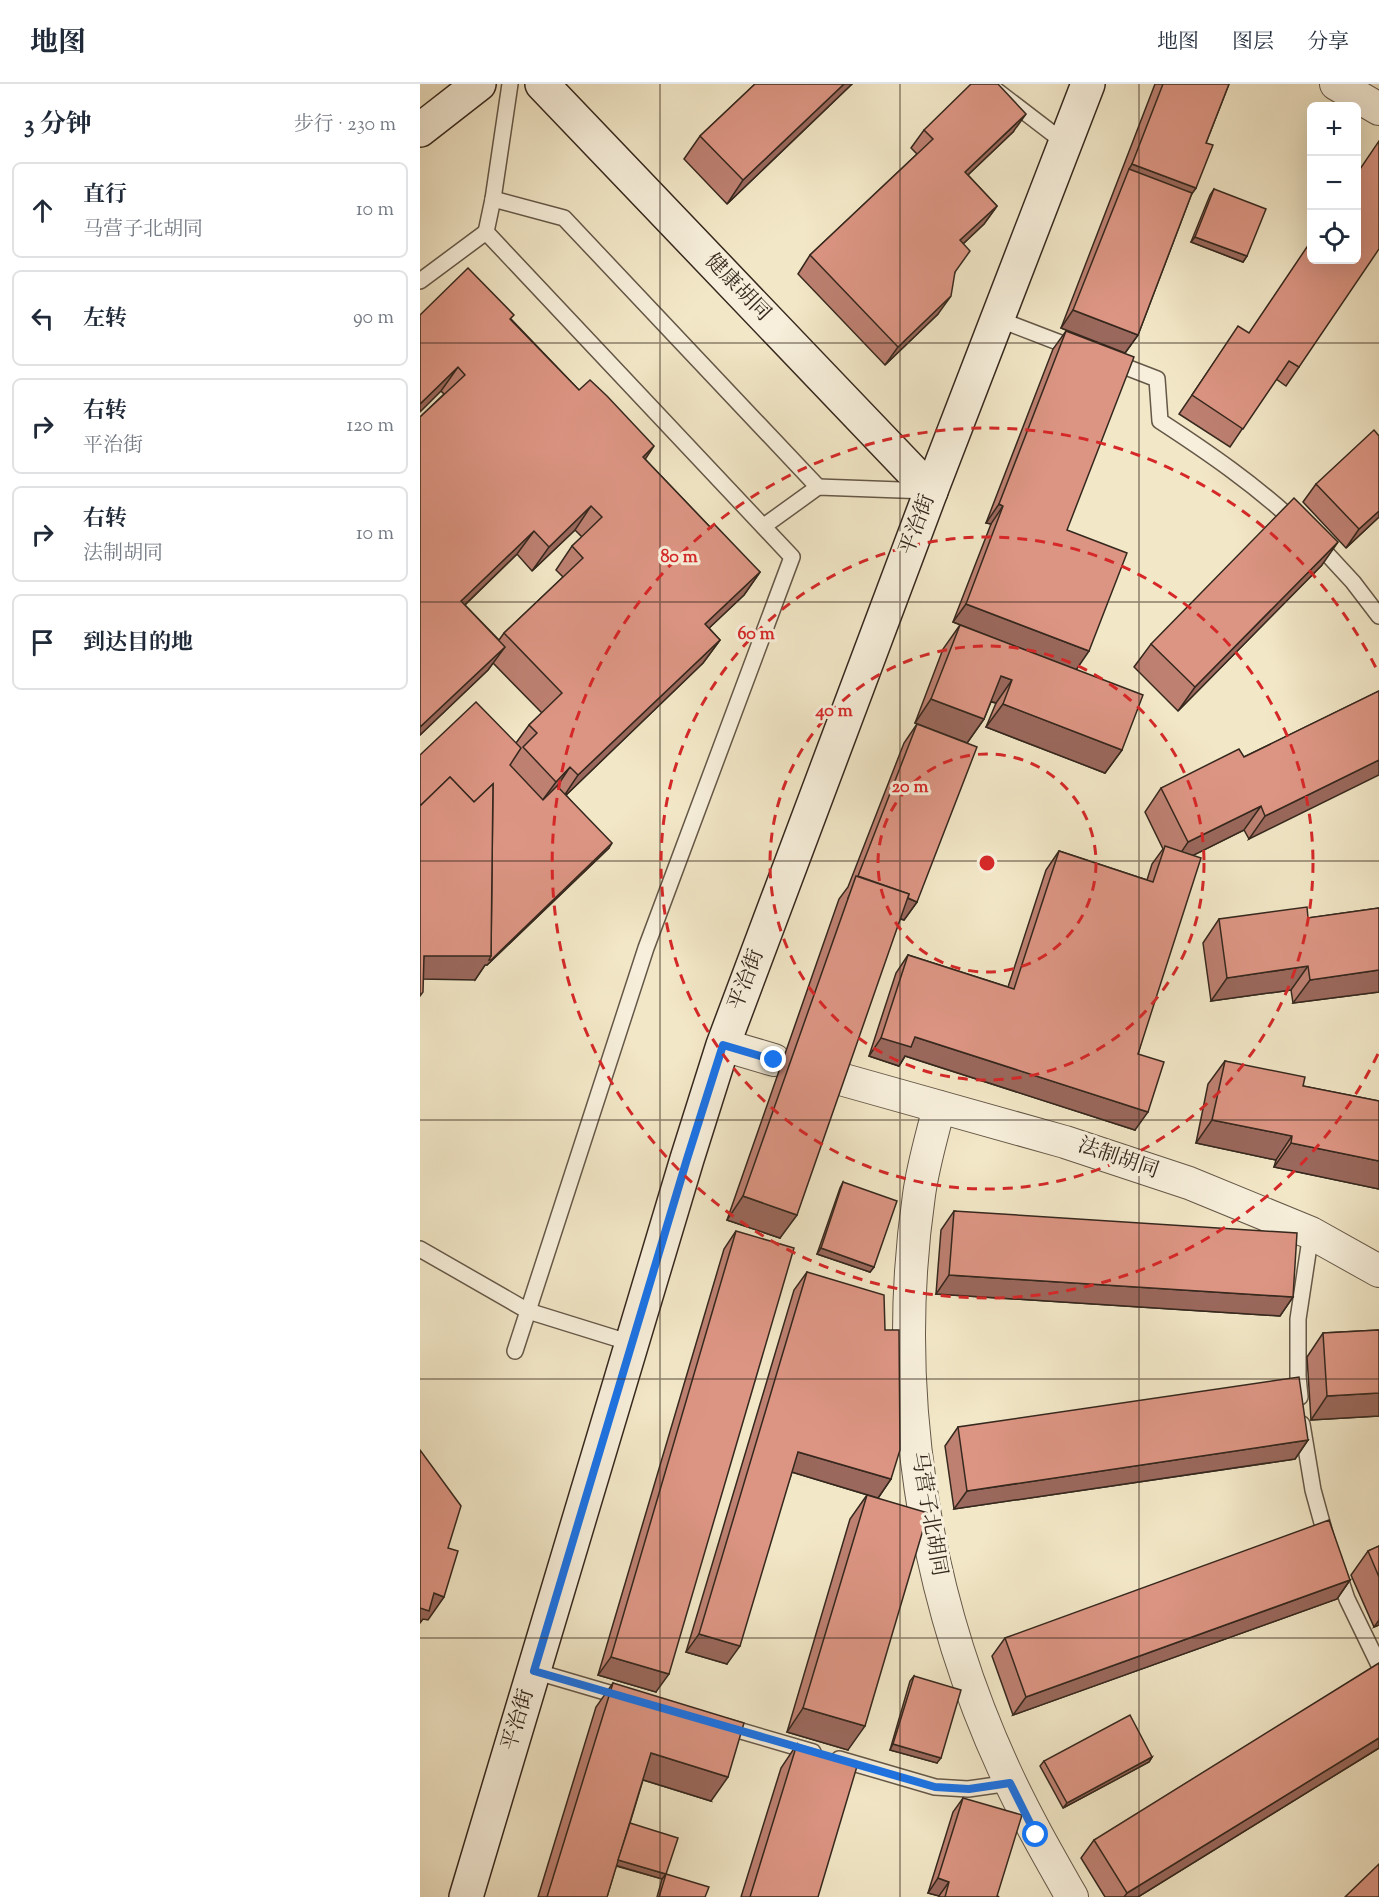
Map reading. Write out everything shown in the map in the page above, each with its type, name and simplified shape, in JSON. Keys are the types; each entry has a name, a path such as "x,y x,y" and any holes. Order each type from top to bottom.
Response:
{"street":[{"path":"420,130 479,84"},
{"name":"健康胡同","path":"542,84 931,491"},
{"name":"平治街","path":"466,1897 631,1343 723,1045 931,491 1088,84"},
{"path":"1336,84 1379,109"},
{"path":"723,1045 774,1060"},
{"name":"法制胡同","path":"844,1080 1065,1142 1166,1176 1245,1205 1311,1233 1379,1271"},
{"name":"马营子北胡同","path":"939,1107 919,1193 911,1266 909,1340 913,1414 921,1486 934,1559 952,1631 975,1701 1010,1783 1036,1835 1072,1897"}],"lane":[{"path":"420,281 486,232 510,84"},
{"path":"988,84 1065,143"},
{"path":"493,200 564,218 818,487"},
{"path":"486,232 792,557 646,948 515,1352"},
{"path":"998,319 1157,379 1160,421 1213,455 1264,493 1310,536 1353,582 1379,616"},
{"path":"764,526 818,487 931,491"},
{"path":"1311,1233 1298,1319 1298,1376 1303,1433 1313,1490 1328,1545 1347,1599 1379,1665"},
{"path":"420,1249 528,1311 631,1343"},
{"path":"534,1671 637,1701"},
{"path":"706,1721 935,1787 969,1789 1010,1783"}],"building":[{"path":"755,84 844,84 743,180 700,136"},
{"path":"971,84 998,84 1026,114 965,172 997,206 960,240 970,251 955,272 951,296 898,347 810,255 933,139 924,130"},
{"path":"1163,84 1229,84 1206,143 1213,145 1196,188 1132,164"},
{"path":"1379,141 1379,249 1299,367 1289,361 1243,429 1192,395 1238,326 1249,333 1307,247 1307,264 1361,264 1361,168"},
{"path":"1129,169 1192,193 1138,335 1073,310"},
{"path":"1214,189 1266,209 1247,256 1195,237"},
{"path":"468,268 514,315 510,319 579,390 590,380 607,396 654,446 643,457 711,528 714,524 760,572 705,624 720,640 578,775 570,767 556,782 523,747 537,733 529,725 562,693 504,633 583,558 572,546 602,517 591,506 549,547 534,531 461,601 505,647 420,727 420,417 465,375 458,367 420,404 420,315"},
{"path":"1066,331 1134,357 1067,530 1127,553 1089,651 966,604 1003,506 999,504"},
{"path":"1374,430 1379,436 1379,511 1359,529 1316,484"},
{"path":"1294,498 1338,542 1195,687 1151,644"},
{"path":"960,625 1143,695 1122,750 1003,704 1012,680 1001,676 984,719 931,699"},
{"path":"1379,691 1379,760 1265,816 1261,806 1188,842 1161,788 1239,749 1244,757"},
{"path":"476,702 521,748 510,765 543,800 557,786 612,843 491,960 489,960 491,956 493,784 474,802 450,777 420,806 420,755"},
{"path":"917,724 977,747 917,902 908,898 909,894 858,876"},
{"path":"450,777 474,802 493,784 491,956 424,956 423,992 420,996 420,806"},
{"path":"1165,846 1201,858 1138,1054 1164,1062 1148,1112 915,1037 911,1047 881,1038 908,955 1014,989 1059,851 1153,882"},
{"path":"856,876 909,894 797,1215 743,1196"},
{"path":"1307,907 1308,918 1379,908 1379,970 1310,980 1308,966 1227,978 1219,919"},
{"path":"1225,1061 1305,1077 1303,1086 1379,1101 1379,1161 1291,1143 1292,1136 1212,1120"},
{"path":"843,1182 897,1201 874,1267 821,1248"},
{"path":"954,1211 1297,1233 1293,1297 949,1275"},
{"path":"736,1231 794,1248 669,1674 611,1657"},
{"path":"807,1272 884,1295 885,1330 899,1330 900,1450 891,1479 798,1452 740,1646 699,1634"},
{"path":"1379,1330 1379,1393 1327,1396 1323,1333"},
{"path":"1299,1377 1308,1440 967,1491 958,1427"},
{"path":"420,1450 461,1506 448,1548 458,1551 444,1597 434,1593 429,1611 420,1608"},
{"path":"867,1495 928,1513 865,1726 803,1708"},
{"path":"1329,1520 1350,1580 1026,1697 1005,1638"},
{"path":"1379,1546 1379,1577 1368,1551"},
{"path":"1379,1663 1379,1738 1127,1893 1094,1840"},
{"path":"914,1676 961,1690 941,1758 893,1744"},
{"path":"613,1683 744,1723 728,1777 651,1753 607,1897 547,1897"},
{"path":"1130,1715 1152,1757 1067,1803 1044,1761"},
{"path":"797,1744 858,1763 818,1897 750,1897"},
{"path":"963,1798 1022,1815 997,1896 999,1897 945,1897 949,1882 938,1878"},
{"path":"630,1823 678,1838 666,1874 618,1860"},
{"path":"1379,1864 1379,1897 1345,1897"},
{"path":"666,1874 709,1887 705,1897 659,1897"}],"route":[{"path":"774,1060 723,1045 534,1671 935,1787 969,1789 1010,1783 1036,1835"}]}
